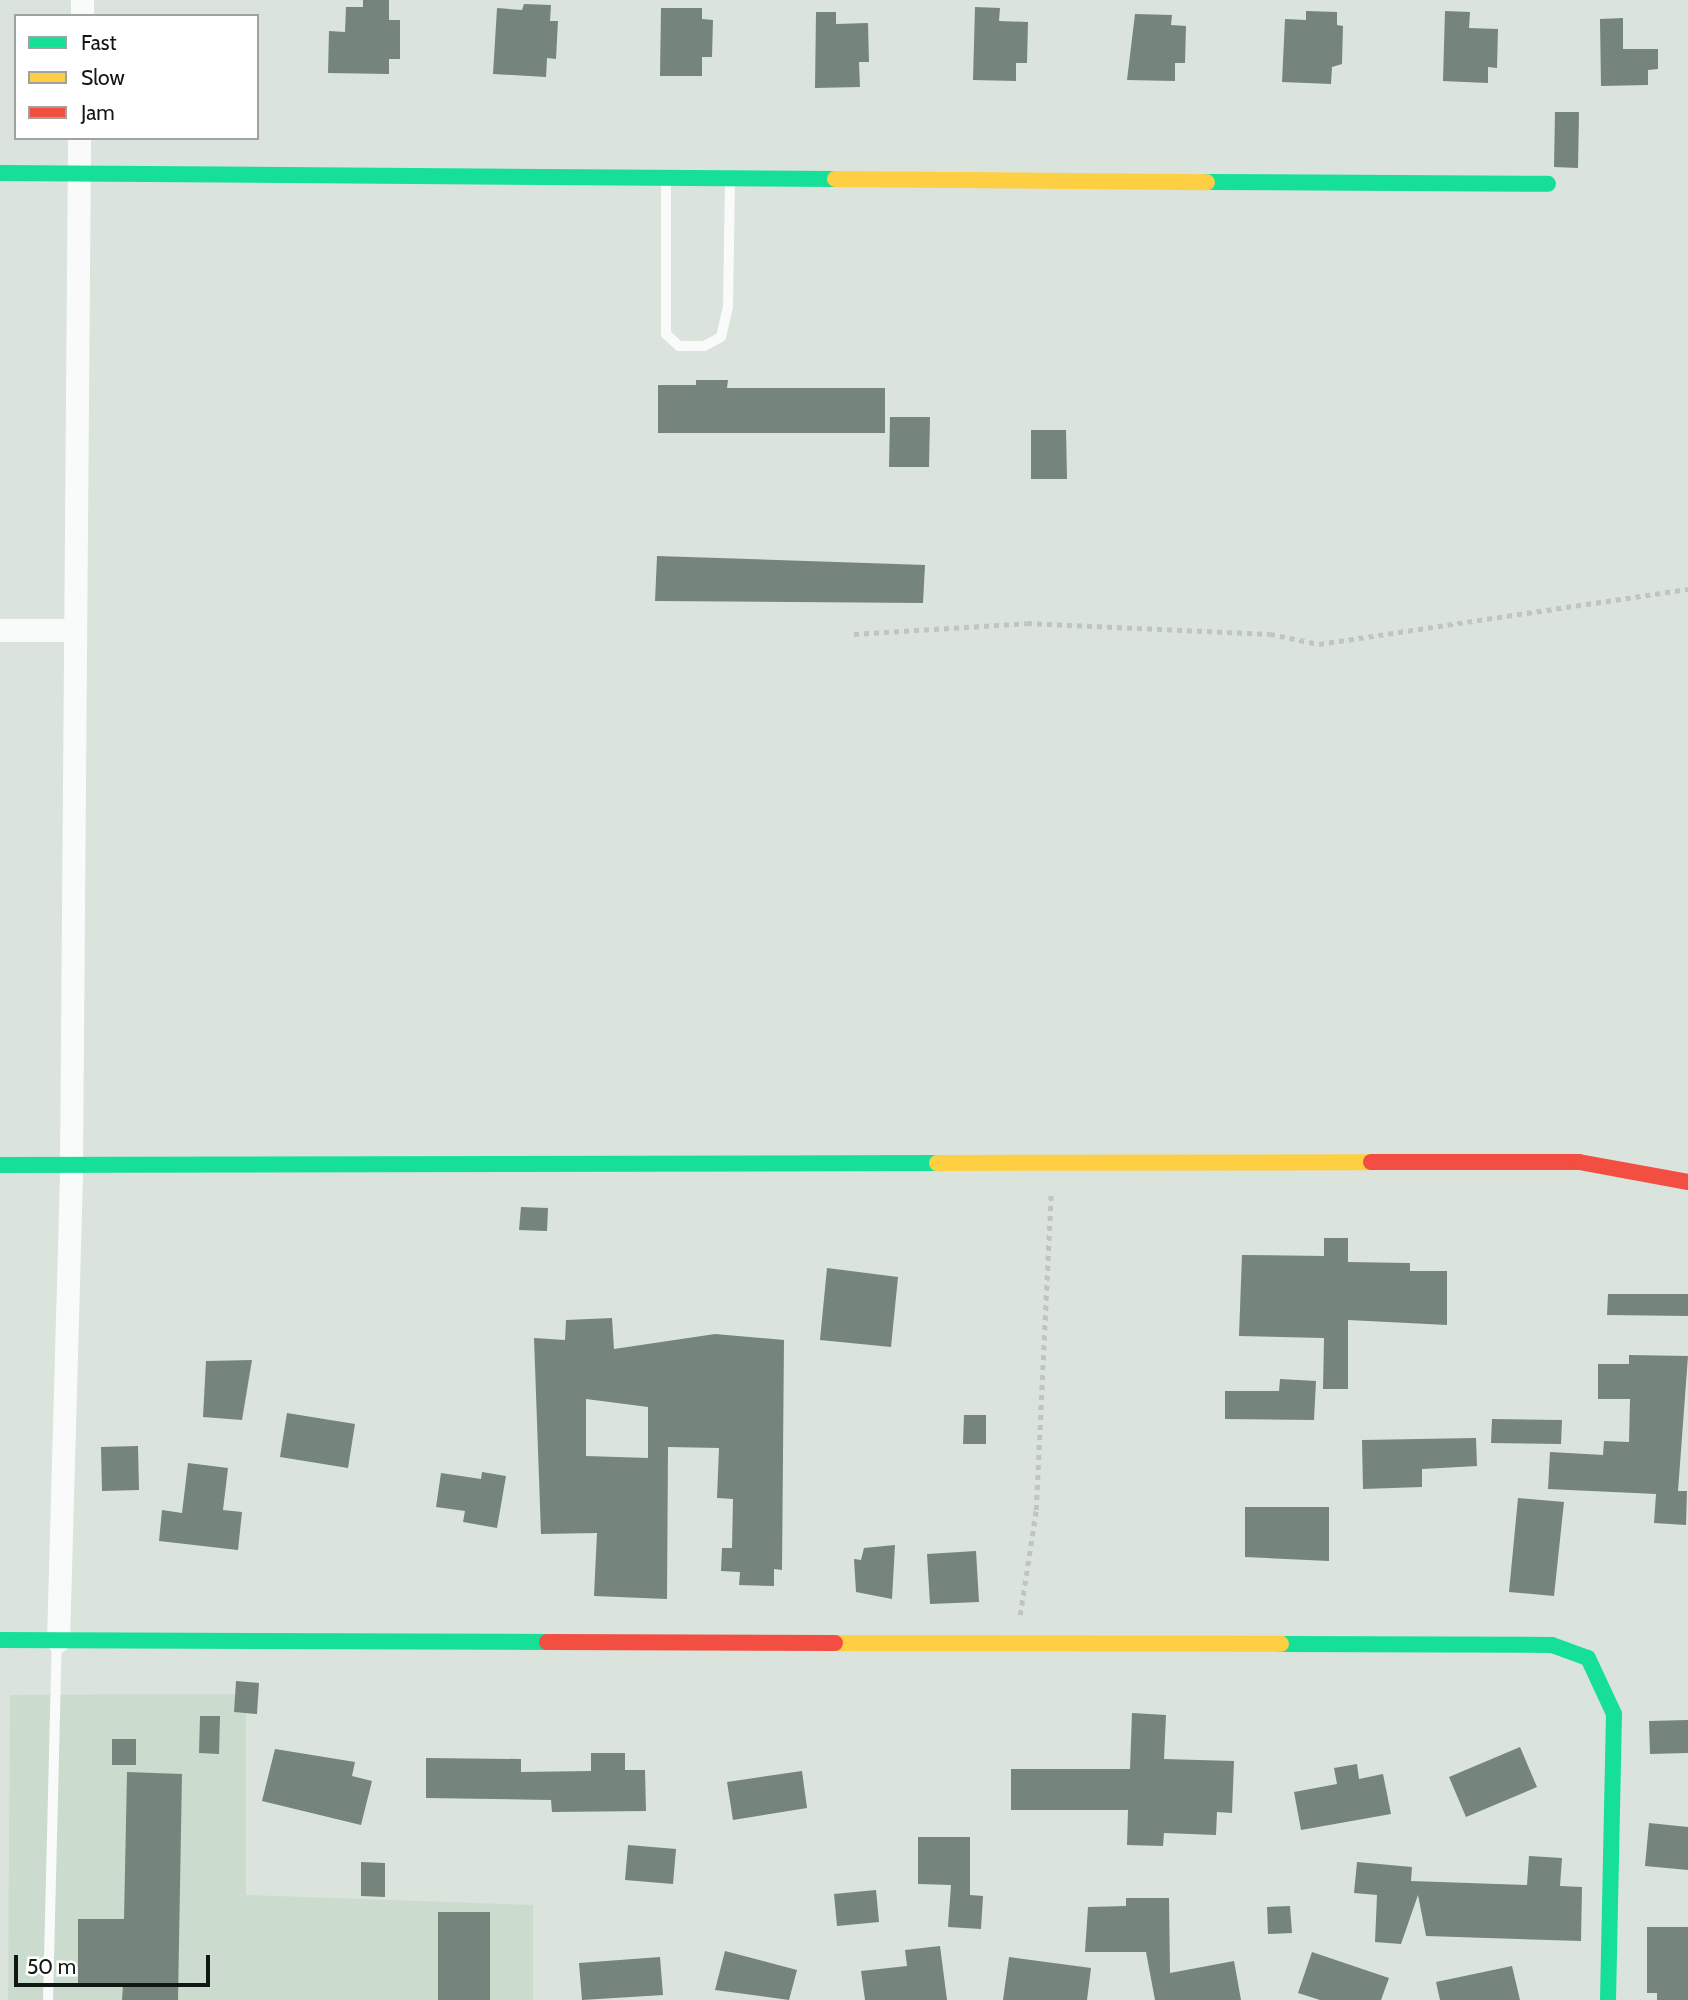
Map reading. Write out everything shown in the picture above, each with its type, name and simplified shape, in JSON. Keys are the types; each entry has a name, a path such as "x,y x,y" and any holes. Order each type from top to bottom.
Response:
{"street":[{"path":"58,1641 71,1166 73,630 79,140"},
{"path":"0,173 1549,184"},
{"path":"0,630 73,630"},
{"path":"0,1165 1051,1159 1579,1162 1688,1182"},
{"path":"0,1640 1016,1647 1552,1645 1588,1658 1614,1714 1608,2000"}],"lane":[{"path":"666,177 666,334 679,346 704,346 721,337 728,307 730,177"},
{"path":"48,2000 58,1641"}],"path":[{"path":"854,634 1027,623 1270,634 1319,644 1688,589"},
{"path":"1016,1647 1036,1510 1051,1159"}],"shaded area":[{"path":"246,1694 246,1895 533,1905 533,2000 8,2000 10,1695"}],"building":[{"path":"363,0 389,0 389,20 400,20 400,59 389,59 389,74 328,73 329,31 345,32 346,7 363,7"},
{"path":"524,4 551,5 550,21 558,21 556,59 547,58 546,77 493,74 497,8 522,10"},
{"path":"975,7 1000,8 999,21 1028,22 1027,63 1016,63 1016,81 973,80"},
{"path":"661,8 702,8 702,19 713,20 712,57 702,57 702,76 660,76"},
{"path":"1306,11 1337,12 1337,25 1343,26 1342,64 1332,67 1331,84 1282,82 1285,19 1306,20"},
{"path":"1445,11 1470,12 1469,28 1498,29 1497,68 1488,67 1488,83 1443,81"},
{"path":"816,12 836,12 836,24 868,23 869,62 859,62 860,87 815,88"},
{"path":"1135,14 1172,15 1171,25 1186,26 1185,63 1175,63 1175,81 1127,80"},
{"path":"1623,18 1623,49 1658,49 1658,69 1648,70 1648,85 1601,86 1600,19"},
{"path":"1555,112 1579,112 1578,168 1554,167"},
{"path":"696,380 728,380 727,388 885,388 885,433 658,433 658,385 696,385"},
{"path":"890,417 930,417 929,467 889,467"},
{"path":"1031,430 1066,430 1067,479 1031,479"},
{"path":"657,556 925,565 923,603 655,601"},
{"path":"521,1207 548,1208 547,1231 519,1230"},
{"path":"1324,1238 1348,1238 1348,1262 1410,1263 1410,1271 1447,1271 1447,1325 1348,1320 1348,1389 1323,1389 1324,1338 1239,1336 1242,1255 1324,1256"},
{"path":"827,1268 898,1277 891,1347 820,1340"},
{"path":"1608,1294 1688,1294 1688,1316 1607,1315"},
{"path":"612,1318 614,1349 715,1334 784,1340 782,1570 774,1569 774,1586 739,1585 740,1572 721,1571 722,1548 732,1548 733,1499 717,1498 719,1448 668,1447 667,1599 594,1596 597,1533 541,1534 534,1338 565,1340 566,1320","holes":["586,1399 648,1407 648,1458 586,1456"]},
{"path":"1629,1355 1688,1356 1678,1491 1687,1491 1686,1525 1654,1523 1656,1494 1548,1489 1550,1452 1603,1455 1604,1441 1629,1442 1630,1399 1598,1399 1598,1364 1629,1364"},
{"path":"252,1360 242,1420 203,1417 206,1361"},
{"path":"1280,1379 1316,1381 1314,1420 1225,1419 1225,1391 1279,1391"},
{"path":"287,1413 355,1424 348,1468 280,1457"},
{"path":"964,1415 986,1415 986,1444 963,1444"},
{"path":"1492,1419 1562,1420 1561,1444 1491,1443"},
{"path":"1476,1438 1477,1466 1422,1469 1422,1487 1363,1489 1362,1440"},
{"path":"138,1446 139,1490 102,1491 101,1447"},
{"path":"188,1463 228,1468 223,1510 242,1512 238,1550 159,1541 162,1510 182,1513"},
{"path":"482,1472 506,1476 497,1528 463,1522 465,1511 436,1507 441,1473 481,1479"},
{"path":"1518,1498 1564,1502 1554,1596 1509,1592"},
{"path":"1245,1507 1329,1507 1329,1561 1245,1557"},
{"path":"895,1545 892,1599 856,1592 854,1559 861,1560 864,1548"},
{"path":"976,1551 979,1602 930,1604 927,1554"},
{"path":"236,1681 259,1683 257,1714 234,1712"},
{"path":"1132,1713 1166,1715 1164,1759 1234,1761 1232,1813 1217,1812 1216,1835 1164,1833 1163,1846 1127,1845 1128,1810 1011,1810 1011,1769 1130,1769"},
{"path":"200,1716 220,1716 219,1754 199,1753"},
{"path":"1688,1720 1688,1753 1650,1754 1649,1721"},
{"path":"112,1739 136,1739 136,1765 112,1765"},
{"path":"1520,1747 1537,1787 1466,1817 1449,1777"},
{"path":"275,1749 355,1762 352,1776 372,1781 361,1825 262,1801"},
{"path":"591,1753 625,1753 625,1770 645,1770 646,1811 552,1812 551,1800 426,1798 426,1758 521,1759 521,1772 591,1771"},
{"path":"1357,1764 1359,1779 1383,1774 1391,1814 1301,1830 1294,1792 1337,1784 1334,1768"},
{"path":"802,1771 807,1808 733,1820 727,1782"},
{"path":"127,1772 182,1774 178,2000 122,2000 123,1985 78,1985 78,1919 124,1919"},
{"path":"1649,1823 1688,1827 1688,1870 1645,1866"},
{"path":"918,1837 970,1837 970,1895 983,1896 981,1929 948,1927 951,1885 918,1884"},
{"path":"628,1845 676,1849 673,1884 625,1880"},
{"path":"1529,1856 1562,1858 1560,1886 1582,1887 1581,1941 1426,1936 1418,1895 1401,1944 1375,1942 1377,1895 1354,1893 1357,1862 1412,1867 1411,1881 1527,1885"},
{"path":"361,1862 385,1863 385,1897 361,1896"},
{"path":"876,1890 879,1922 837,1926 834,1894"},
{"path":"1126,1898 1169,1898 1170,1973 1234,1961 1241,2000 1155,2000 1146,1952 1085,1952 1088,1907 1126,1906"},
{"path":"1290,1906 1292,1933 1268,1934 1267,1907"},
{"path":"438,1912 490,1912 490,2000 438,2000"},
{"path":"1647,1927 1688,1927 1688,2000 1657,2000 1657,1993 1647,1993"},
{"path":"940,1946 947,2000 865,2000 861,1971 907,1966 905,1950"},
{"path":"725,1951 797,1970 789,2000 715,1990"},
{"path":"1312,1952 1389,1978 1381,2000 1320,2000 1298,1993"},
{"path":"660,1957 663,1995 582,2000 579,1963"},
{"path":"1009,1957 1091,1968 1087,2000 1003,2000"},
{"path":"1512,1966 1520,2000 1440,2000 1436,1982"}],"traffic: fast":[{"path":"0,173 835,179"},
{"path":"1207,182 1548,184"},
{"path":"0,1165 937,1163"},
{"path":"0,1640 547,1642"},
{"path":"1281,1644 1552,1645 1588,1658 1614,1714 1608,2000"}],"traffic: slow":[{"path":"835,179 1207,182"},
{"path":"937,1163 1371,1162"},
{"path":"835,1643 1281,1644"}],"traffic: jam":[{"path":"1371,1162 1579,1162 1688,1182"},
{"path":"547,1642 835,1643"}]}
